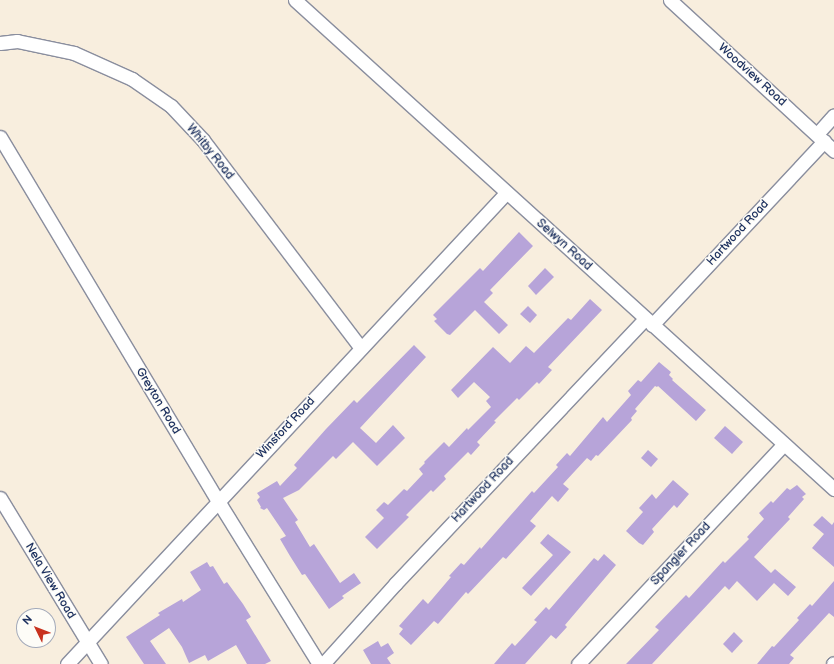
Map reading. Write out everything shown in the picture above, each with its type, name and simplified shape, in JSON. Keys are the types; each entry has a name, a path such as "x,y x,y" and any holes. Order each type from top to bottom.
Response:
{"street":[{"name":"Selwyn Road","path":"295,0 834,490"},
{"name":"Woodview Road","path":"670,0 834,150"},
{"name":"Whitby Road","path":"0,43 17,41 74,53 132,79 171,106 203,140 361,348"},
{"name":"Hartwood Road","path":"323,664 395,584 648,322 820,138 834,115"},
{"name":"Greyton Road","path":"0,137 218,501 319,664"},
{"name":"Winsford Road","path":"66,664 506,193"},
{"name":"Spangler Road","path":"578,664 784,444"},
{"name":"Nela View Road","path":"0,498 101,664"}],"building":[{"path":"519,232 533,246 490,290 493,293 484,302 508,325 499,334 475,310 450,335 447,334 434,321 437,319 433,315 480,268 483,271"},
{"path":"545,268 554,277 536,295 528,286"},
{"path":"590,299 602,310 548,367 552,370 539,384 537,382 519,400 517,398 494,421 496,422 477,442 480,445 471,455 468,452 444,476 446,479 433,492 431,490 406,515 409,517 377,549 365,537 384,518 376,510 384,502 388,505 404,489 407,491 423,474 419,469 425,463 424,462 444,442 449,447 467,428 468,430 491,407 486,401 490,397 474,382 458,398 451,390 493,347 510,363 526,346 534,353 568,318 571,320"},
{"path":"528,306 537,315 530,323 520,314"},
{"path":"414,345 426,357 360,428 376,443 393,425 405,438 377,466 353,442 336,459 333,456 299,490 283,498 298,520 295,522 310,547 314,544 340,583 354,573 361,583 342,596 344,598 329,609 305,574 302,575 290,556 280,539 286,536 267,508 264,510 260,508 261,507 257,500 260,497 257,493 277,481 280,486 297,468 294,465 326,429 354,400 357,403"},
{"path":"659,362 671,372 669,375 673,379 672,380 706,410 696,421 658,386 655,386 635,409 637,411 631,418 632,420 598,456 596,455 591,461 587,458 563,484 569,489 558,502 552,496 530,521 536,526 506,559 503,557 468,594 466,592 438,624 434,621 411,645 399,634 403,629 399,626 423,599 428,604 461,563 464,565 480,547 481,549 532,491 534,493 558,467 556,465 567,453 570,456 603,417 607,422 631,395 628,391 638,380 641,382"},
{"path":"725,426 743,442 732,454 714,438"},
{"path":"648,450 658,459 651,467 641,458"},
{"path":"673,480 689,494 677,508 674,505 652,529 654,532 643,545 639,543 626,531 643,512 639,508 652,494 656,499"},
{"path":"797,485 806,494 802,497 804,499 788,517 790,519 754,557 771,573 775,569 796,587 788,596 774,583 757,601 737,581 729,590 725,586 652,664 626,664 659,630 655,627 686,595 689,598 723,561 725,563 749,539 747,537 764,519 759,513 771,501 773,503 787,488 790,490"},
{"path":"822,516 832,525 834,522 834,567 812,548 824,534 813,525"},
{"path":"548,534 571,552 531,596 522,588 553,555 540,543"},
{"path":"604,554 616,565 565,625 567,627 556,639 551,635 525,664 494,664 512,643 515,646 537,622 534,620 546,607 549,610 594,558 598,561"},
{"path":"207,562 210,567 213,566 224,584 227,582 243,604 251,617 246,620 271,661 265,664 247,664 236,645 208,661 205,655 189,663 182,647 169,628 150,641 166,664 144,664 126,637 160,615 158,613 182,599 183,602 201,590 190,572"},
{"path":"834,581 834,617 829,613 790,655 794,658 789,664 757,664 772,646 774,647 799,620 797,618 810,604 812,606"},
{"path":"734,632 743,641 732,653 723,644"},
{"path":"378,641 381,647 388,643 394,653 387,658 391,664 371,664 363,650"}]}
